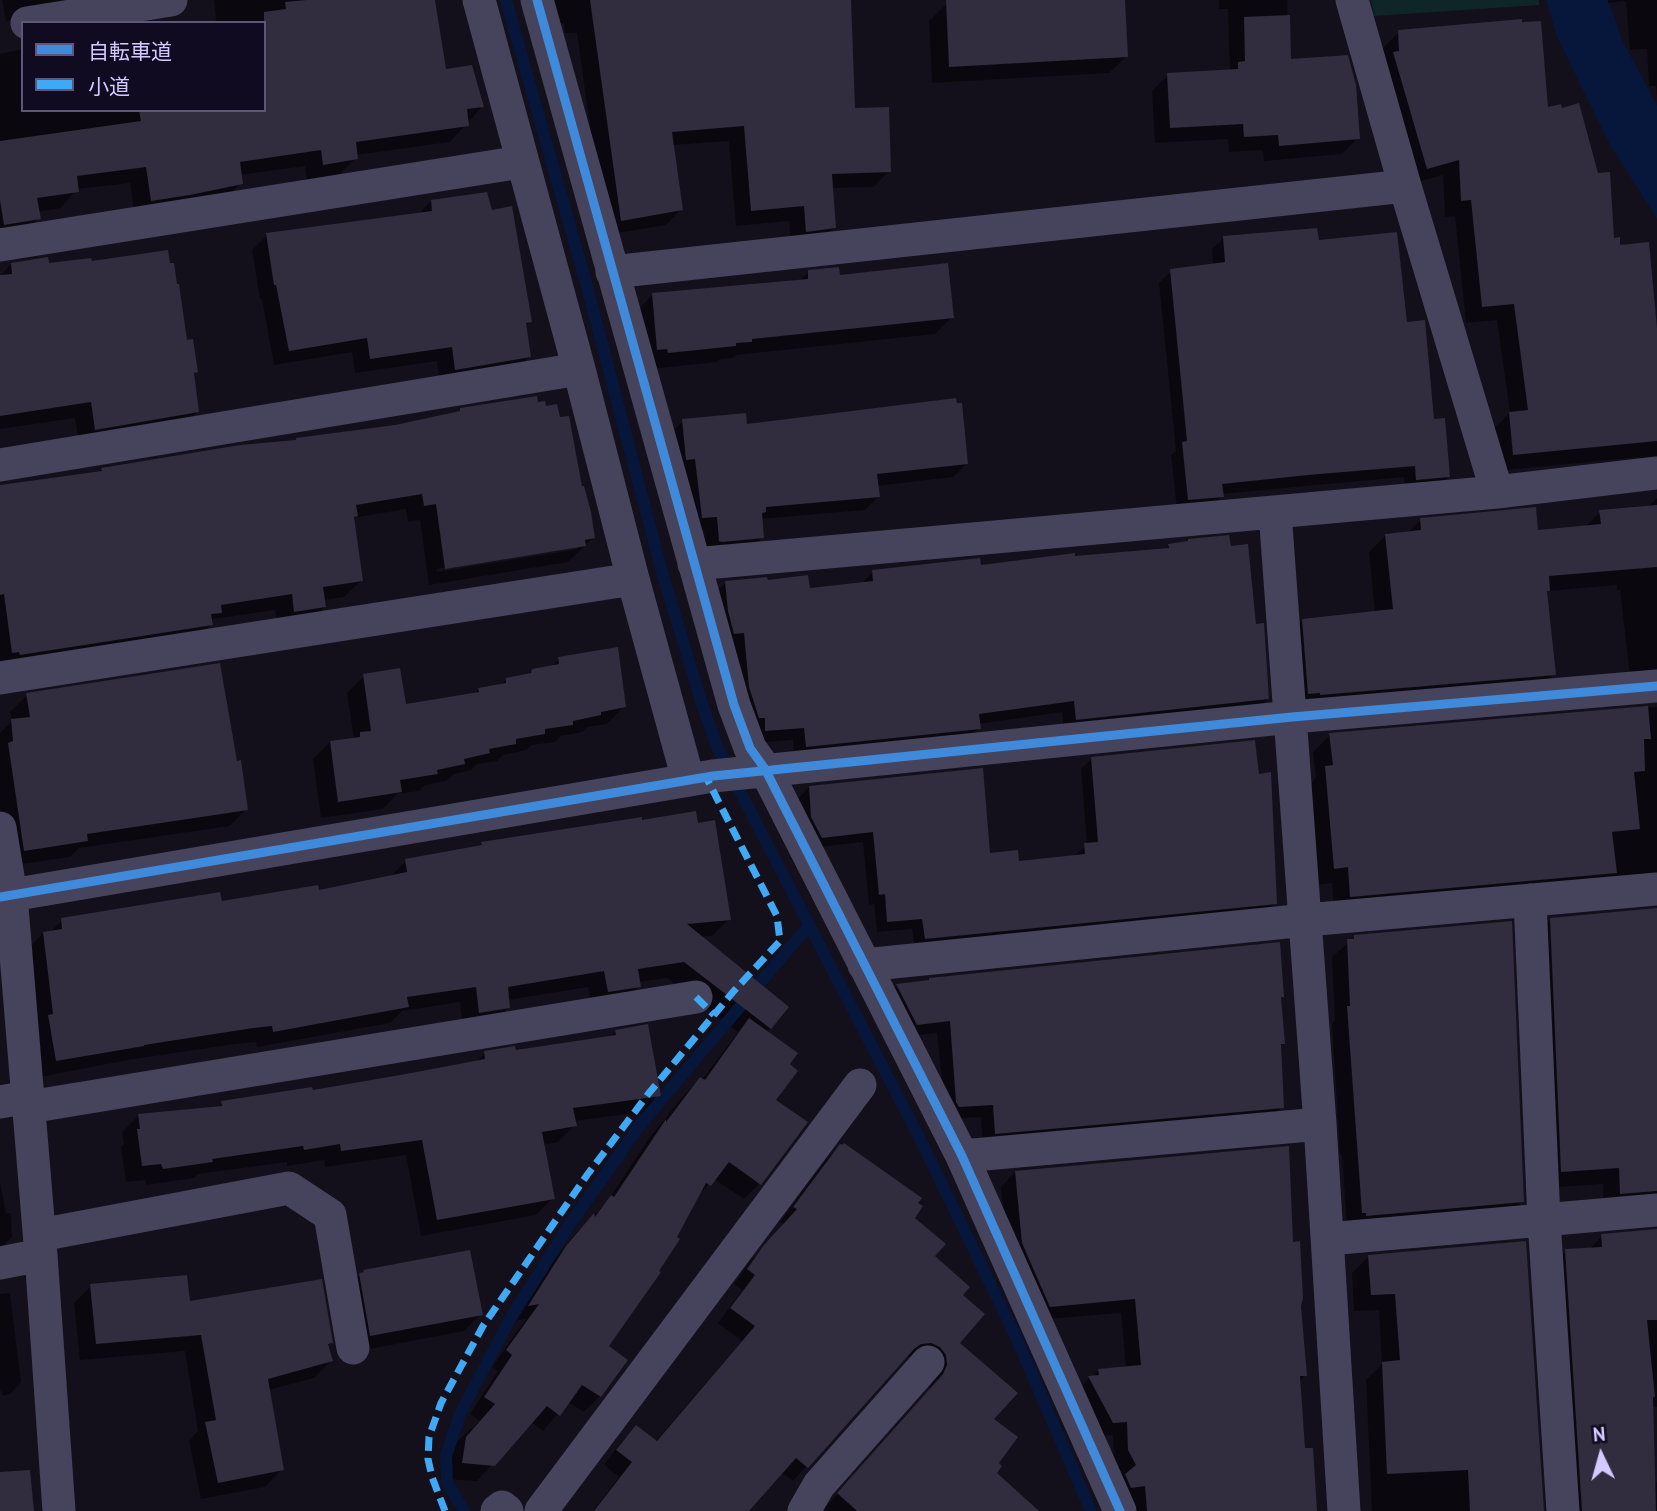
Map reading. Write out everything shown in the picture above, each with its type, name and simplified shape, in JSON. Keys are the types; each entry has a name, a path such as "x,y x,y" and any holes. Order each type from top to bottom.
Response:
{"street":[{"path":"38,21 171,0"},
{"path":"479,0 633,579 726,774 864,965 962,1156 1120,1511"},
{"path":"537,0 734,705 750,748 726,774"},
{"path":"1352,0 1497,492"},
{"path":"0,27 21,24"},
{"path":"0,244 521,162"},
{"path":"612,272 1405,186"},
{"path":"0,465 579,369"},
{"path":"694,564 1497,492 1657,473"},
{"path":"1275,512 1306,920 1344,1511"},
{"path":"0,678 633,579"},
{"path":"6,896 726,774 1292,718 1657,686"},
{"path":"0,828 19,1102 41,1245 59,1511"},
{"path":"864,965 1306,920 1657,889"},
{"path":"1530,900 1544,1220 1563,1511"},
{"path":"19,1102 696,997"},
{"path":"541,1511 860,1085"},
{"path":"962,1156 1320,1124"},
{"path":"0,1263 41,1245 289,1188 330,1215 353,1348"},
{"path":"1328,1239 1657,1210"},
{"path":"804,1511 819,1485 928,1362"},
{"path":"497,1511 502,1507 507,1511"}],"green space":[{"path":"1371,0 1539,0 1539,5 1374,16"}],"water":[{"path":"1546,0 1608,0 1622,40 1657,105 1657,219 1609,143 1557,37"}],"building":[{"path":"435,0 446,69 472,65 484,107 467,109 469,126 356,142 358,159 323,165 321,150 240,162 243,184 190,195 151,201 146,167 77,176 79,192 37,198 41,219 4,225 0,200 0,141 141,121 139,112 266,112 264,12 286,9 285,2"},
{"path":"590,0 851,0 855,108 889,107 891,172 832,174 836,228 806,232 804,206 751,211 744,126 672,132 683,210 621,221"},
{"path":"946,0 1125,0 1128,57 949,67"},
{"path":"1290,15 1291,59 1348,55 1356,85 1360,139 1279,146 1278,135 1244,137 1243,124 1170,128 1167,73 1238,69 1238,62 1245,61 1244,17"},
{"path":"1522,19 1522,22 1541,21 1548,107 1561,104 1562,108 1579,103 1598,173 1610,172 1614,238 1620,237 1620,245 1649,242 1657,328 1657,441 1513,455 1509,412 1528,410 1514,304 1482,307 1471,200 1461,201 1459,160 1427,169 1393,52 1399,51 1398,30"},
{"path":"487,192 492,210 512,206 532,322 526,323 531,357 455,370 452,347 370,359 367,338 289,351 266,233 432,211 431,200"},
{"path":"1317,228 1319,240 1397,232 1407,322 1425,320 1434,419 1445,418 1450,477 1416,480 1415,466 1308,475 1222,484 1224,497 1188,500 1182,442 1187,441 1170,269 1225,262 1223,236"},
{"path":"168,250 179,284 187,340 193,339 198,372 194,373 199,412 95,430 91,402 0,416 0,275 12,274 11,263 48,257 49,263 91,258 92,261"},
{"path":"948,263 954,318 752,339 752,342 736,343 736,346 668,353 667,349 657,350 652,293 808,279 808,270 839,267 840,275"},
{"path":"537,396 538,402 545,401 546,406 557,404 560,417 569,416 595,538 585,540 586,546 445,569 436,504 424,506 422,494 356,505 358,516 354,517 363,581 323,587 326,607 294,612 292,594 221,605 222,613 211,614 213,625 20,655 19,652 12,653 4,594 0,595 0,485 102,471 101,468 240,445 296,440 395,425 460,411 460,408"},
{"path":"956,398 957,403 962,403 968,464 877,474 880,497 766,507 766,512 762,513 764,538 722,542 719,541 717,517 702,518 695,459 686,460 682,419 746,413 747,424"},
{"path":"1657,505 1657,567 1549,576 1550,591 1547,591 1556,675 1308,694 1302,619 1393,609 1385,534 1421,530 1420,518 1536,507 1538,530 1601,524 1599,510"},
{"path":"1229,535 1231,546 1248,544 1256,624 1264,623 1269,699 1076,720 1074,701 979,714 981,729 806,747 804,728 765,731 765,718 759,718 749,687 744,633 734,634 728,611 725,581 767,577 768,580 808,575 810,588 873,581 872,570 980,558 981,565 1075,553 1075,556 1169,548 1168,544 1188,539"},
{"path":"618,647 626,707 573,721 573,725 545,729 545,734 516,739 516,744 489,749 490,753 464,759 465,764 437,770 438,774 400,780 402,792 338,802 330,741 360,737 360,732 371,731 363,674 400,668 406,704 479,692 478,688 506,683 506,678 559,664 558,657"},
{"path":"220,663 237,761 241,760 248,810 87,834 88,841 24,851 8,743 13,741 11,719 30,717 26,693"},
{"path":"1648,706 1651,739 1644,739 1645,771 1634,772 1640,829 1612,832 1617,873 1350,897 1348,867 1334,869 1325,766 1333,765 1329,733"},
{"path":"1255,740 1259,774 1271,772 1277,904 925,939 922,919 887,922 885,894 879,895 873,832 822,838 811,817 809,786 983,768 990,853 1018,850 1019,861 1085,854 1084,843 1098,842 1091,757"},
{"path":"696,811 698,823 715,820 731,920 687,924 789,1007 771,1029 684,962 638,969 641,987 608,992 604,971 508,987 510,1008 479,1013 476,987 407,997 409,1007 273,1032 272,1026 253,1028 56,1061 48,1015 53,1014 43,932 62,929 61,918 220,892 222,901 318,885 319,890 407,872 405,859 482,845 481,842"},
{"path":"1657,908 1657,1191 1620,1194 1619,1168 1561,1172 1550,918"},
{"path":"1512,921 1524,1202 1366,1216 1366,1213 1362,1213 1347,1006 1350,1006 1347,939 1354,939 1354,935"},
{"path":"1280,942 1284,997 1281,997 1285,1044 1281,1044 1284,1108 995,1134 993,1105 959,1107 956,1102 950,1021 917,1025 896,984 929,978"},
{"path":"749,1018 798,1053 790,1064 798,1071 776,1100 808,1122 761,1185 729,1162 711,1186 706,1183 677,1237 680,1239 659,1271 661,1272 609,1346 628,1360 601,1397 582,1385 560,1416 547,1406 495,1466 462,1463 466,1437 495,1404 484,1397 512,1355 506,1350 539,1304 528,1306 566,1246 594,1213 595,1217 611,1195 614,1197 666,1119 666,1122 700,1077 705,1080"},
{"path":"648,1024 661,1096 573,1108 577,1126 542,1132 555,1199 437,1220 422,1140 341,1151 340,1144 304,1150 303,1146 163,1169 161,1164 142,1166 137,1129 140,1129 138,1114 222,1106 221,1101 312,1087 313,1090 406,1074 485,1059 484,1051 515,1046 516,1050 616,1035 615,1030"},
{"path":"844,1143 922,1198 918,1203 923,1206 915,1218 946,1244 935,1256 970,1287 963,1295 985,1314 960,1343 1018,1393 994,1419 1018,1437 999,1463 1002,1466 997,1473 1039,1511 857,1511 837,1493 943,1374 947,1365 946,1355 940,1347 931,1343 921,1344 914,1349 808,1468 796,1458 749,1511 594,1511 632,1462 616,1450 636,1425 657,1441 755,1326 730,1308 755,1275 747,1269 764,1245 797,1209 793,1207 840,1144"},
{"path":"1289,1146 1293,1242 1300,1241 1303,1298 1301,1306 1307,1376 1300,1376 1305,1448 1313,1448 1317,1511 1147,1511 1145,1486 1131,1488 1125,1474 1136,1465 1128,1450 1127,1422 1113,1423 1088,1376 1099,1375 1098,1369 1141,1365 1135,1299 1050,1307 1022,1243 1015,1171"},
{"path":"1657,1229 1657,1320 1647,1320 1655,1397 1656,1511 1582,1511 1565,1249 1602,1247 1601,1234"},
{"path":"1526,1241 1544,1511 1470,1511 1468,1470 1387,1474 1382,1362 1400,1360 1395,1294 1371,1295 1368,1255"},
{"path":"470,1250 483,1315 370,1336 359,1273 364,1272 363,1270"},
{"path":"187,1275 190,1301 322,1279 333,1343 328,1344 333,1361 268,1379 284,1470 218,1483 205,1422 216,1420 201,1335 96,1344 90,1284"},
{"path":"30,1470 34,1511 0,1511 0,1472"}],"waterway":[{"path":"506,0 586,283 662,572 718,749 919,1137 1016,1337 1091,1511"},
{"path":"464,1511 447,1482 446,1456 460,1414 510,1319 570,1224 640,1125 810,924"}],"marked path":[{"path":"445,1511 428,1459 429,1437 441,1403 483,1326 587,1175 649,1093 733,992 780,941 777,916 706,777"},
{"path":"696,997 714,1015"}],"cycle path":[{"path":"537,0 734,705 750,748 765,769 962,1156 1120,1511"},
{"path":"0,897 713,776 1292,717 1657,686"}]}
